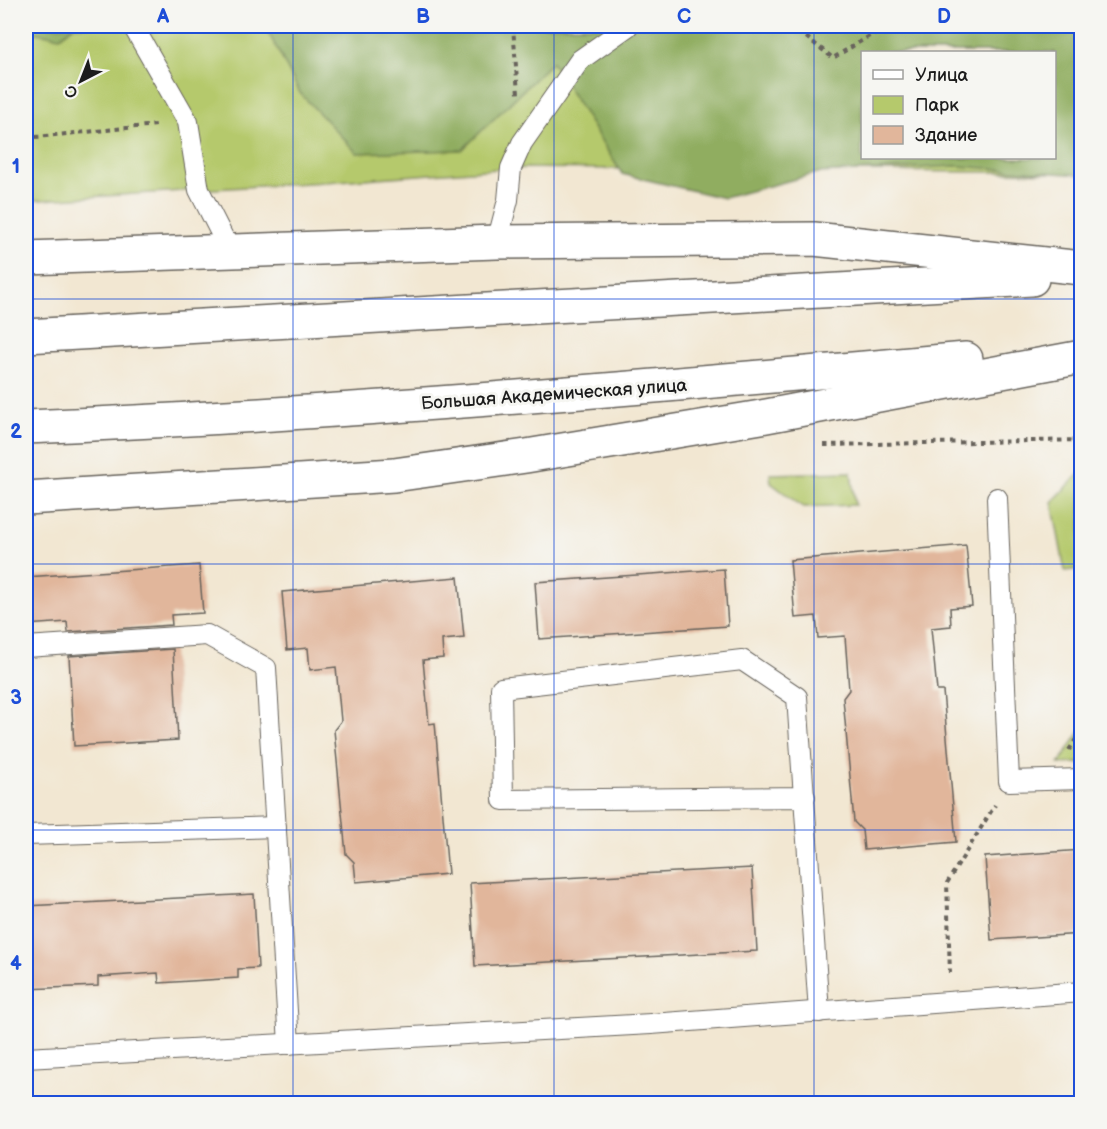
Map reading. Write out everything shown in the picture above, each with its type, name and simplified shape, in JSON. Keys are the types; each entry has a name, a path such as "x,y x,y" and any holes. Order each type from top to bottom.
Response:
{"main road":[{"path":"26,258 497,242 814,239 1082,268"},
{"path":"26,336 1082,276"},
{"name":"Большая Академическая улица","path":"26,428 653,387 1082,348"},
{"path":"26,498 394,475 737,421 1082,357"}],"lane":[{"path":"133,26 188,122 199,190 230,251"},
{"path":"497,242 508,200 511,168 522,143 580,60 628,26"},
{"path":"997,498 1009,781 1082,779"},
{"path":"26,647 207,635 266,668 289,1044"},
{"path":"805,797 503,800 501,687 742,660 797,697 805,797 819,1012"},
{"path":"26,835 276,827"},
{"path":"26,1058 651,1024 1082,992"}],"path":[{"path":"513,26 522,143"},
{"path":"792,26 832,58 886,26"},
{"path":"26,138 188,122"},
{"path":"951,1002 947,882 1009,781"}],"green space":[{"path":"26,26 1081,26 1081,173 511,168 26,201"},
{"path":"26,26 74,26 60,37 26,31"},
{"path":"265,26 1081,26 1081,175 957,166 818,173 724,198 622,174 552,62 462,150 357,153 300,93"},
{"path":"851,472 855,505 803,507 771,483 770,474"},
{"path":"1081,472 1081,569 1065,571 1052,502"},
{"path":"1081,730 1081,763 1059,764"}],"building":[{"path":"966,545 972,606 950,608 951,626 931,628 937,691 943,691 956,842 864,850 862,830 854,822 843,698 849,690 845,636 818,638 816,616 795,618 790,560"},
{"path":"199,565 203,613 171,615 172,625 68,632 67,622 26,625 26,577"},
{"path":"724,569 728,626 539,639 535,582"},
{"path":"458,577 464,638 442,640 443,658 423,660 429,724 435,723 448,874 356,882 354,862 346,854 334,730 341,721 336,667 310,670 308,648 287,650 282,592"},
{"path":"173,649 178,740 74,746 69,656"},
{"path":"1082,850 1082,934 991,940 985,857"},
{"path":"752,868 757,951 475,966 470,883"},
{"path":"254,894 258,968 238,969 238,978 159,983 158,973 98,977 98,986 26,989 26,906"}]}
